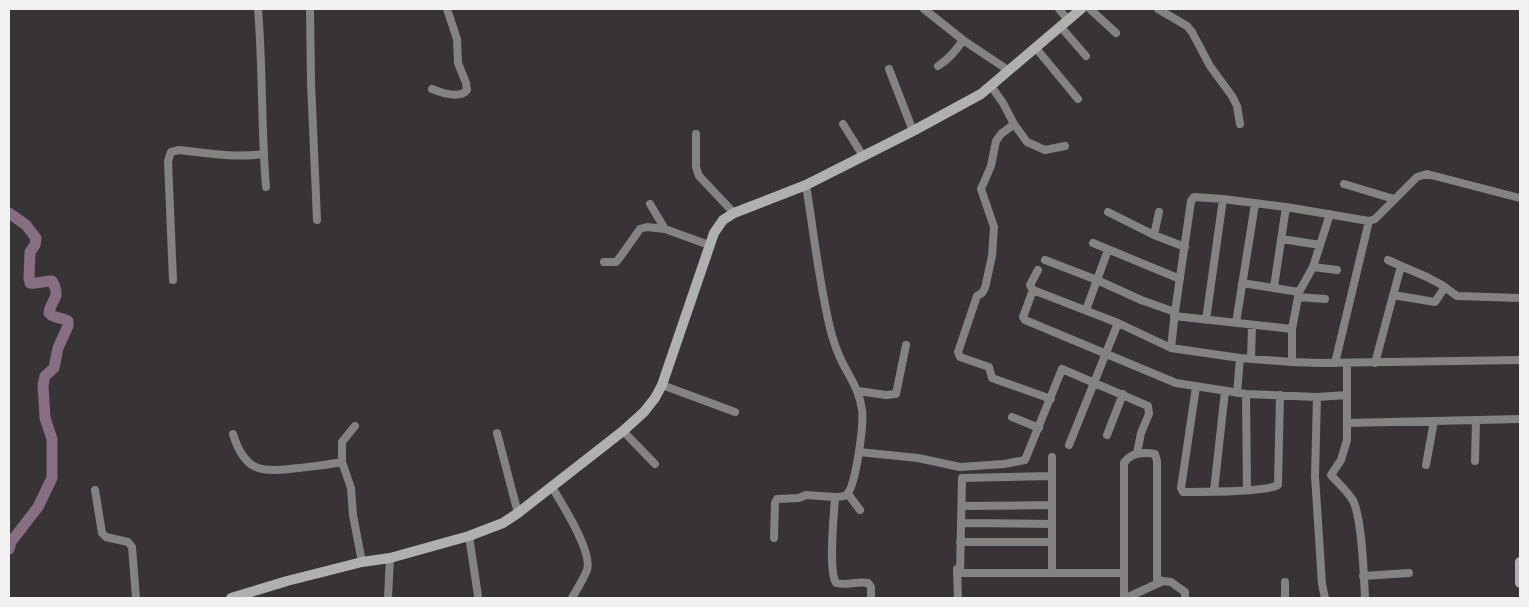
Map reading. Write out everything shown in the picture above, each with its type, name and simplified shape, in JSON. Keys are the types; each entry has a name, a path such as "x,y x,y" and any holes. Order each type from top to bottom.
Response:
{"street":[{"path":"258,9 266,187"},
{"path":"310,9 310,82 317,220"},
{"path":"432,89 446,95 464,93 467,90 458,63 457,39 447,9"},
{"path":"924,9 963,40 1008,70"},
{"path":"1059,9 1064,23 1086,56"},
{"path":"231,598 287,581 362,562 390,558 469,536 503,523 518,513 623,431 651,404 662,385 709,245 718,226 724,220 734,213 806,184 913,131 981,94 1081,9"},
{"path":"1090,9 1116,33"},
{"path":"1158,9 1181,22 1192,32 1210,66 1232,96 1237,106 1240,124"},
{"path":"938,66 948,60 963,40"},
{"path":"1035,47 1078,99"},
{"path":"889,69 913,131"},
{"path":"991,86 1027,142 1045,150 1065,146"},
{"path":"844,124 863,156"},
{"path":"1014,124 1001,134 996,141 991,166 982,186 982,193 994,227 992,256 985,288 982,293 976,296 958,352 960,357 989,367 992,378 1051,399"},
{"path":"696,134 696,167 699,176 734,213"},
{"path":"174,280 168,161 171,152 178,150 247,157 264,154"},
{"path":"1172,348 1174,314 1192,199 1196,197 1286,207 1369,221 1374,219 1417,177 1424,174 1520,198"},
{"path":"774,538 775,503 777,499 799,498 806,495 835,497 848,494 853,481 862,431 862,412 858,391 842,363 831,332 820,276 806,184"},
{"path":"1344,184 1394,199"},
{"path":"1206,320 1223,199"},
{"path":"650,204 665,229"},
{"path":"1236,323 1255,204"},
{"path":"1274,287 1286,207"},
{"path":"1108,212 1154,235 1185,247"},
{"path":"1154,235 1159,212"},
{"path":"1292,362 1292,329 1298,294 1313,267 1330,214"},
{"path":"1336,363 1369,221"},
{"path":"604,262 616,262 640,229 647,227 665,229 709,245"},
{"path":"1282,239 1320,244"},
{"path":"1093,243 1180,279"},
{"path":"1086,310 1108,250"},
{"path":"1044,260 1097,280 1174,314 1206,320 1292,329"},
{"path":"1388,260 1427,277 1457,296 1520,298"},
{"path":"1374,363 1401,266"},
{"path":"1313,267 1337,270"},
{"path":"1038,270 1030,285 1032,290 1024,312 1023,317 1025,320 1176,383 1246,394 1317,397 1347,395"},
{"path":"1242,283 1274,287 1326,299"},
{"path":"1393,295 1435,302 1445,287"},
{"path":"1032,290 1118,323 1172,348 1240,358 1336,363 1520,360"},
{"path":"1069,445 1118,323"},
{"path":"1251,359 1252,325"},
{"path":"858,391 886,395 896,394 906,345"},
{"path":"1237,393 1240,358"},
{"path":"1331,475 1341,460 1347,440 1347,363"},
{"path":"858,452 918,458 960,467 1004,464 1025,460 1062,369 1148,406 1150,414 1141,433 1138,453"},
{"path":"662,385 735,412"},
{"path":"1196,387 1182,490 1185,492 1247,490 1271,488 1278,485 1280,395"},
{"path":"1214,491 1225,391"},
{"path":"1107,435 1123,394"},
{"path":"1246,394 1247,490"},
{"path":"1317,397 1315,476 1322,584 1325,598"},
{"path":"1012,417 1039,428"},
{"path":"1347,422 1520,419"},
{"path":"1475,460 1476,420"},
{"path":"1426,465 1434,421"},
{"path":"355,426 342,442 342,462 351,488 353,515 362,562"},
{"path":"623,431 655,464"},
{"path":"497,433 518,513"},
{"path":"233,434 242,456 262,469 275,471 342,462"},
{"path":"1163,581 1125,598 1124,463 1127,458 1138,453 1155,454 1157,461 1157,579 1172,582 1184,592 1185,598"},
{"path":"1052,458 1052,573"},
{"path":"958,598 956,530 960,467"},
{"path":"1315,476 1331,475"},
{"path":"1331,475 1353,500 1360,533 1365,598"},
{"path":"958,573 962,523 962,478 1052,476"},
{"path":"552,487 572,522 588,561 587,569 572,598"},
{"path":"95,490 102,533 106,537 128,542 132,547 136,598"},
{"path":"848,494 860,510"},
{"path":"835,497 833,578 836,583 841,584 868,583 871,587 871,598"},
{"path":"962,506 1052,504"},
{"path":"962,523 1052,524"},
{"path":"469,536 478,596"},
{"path":"960,542 1052,542"},
{"path":"388,598 390,558"},
{"path":"1520,562 1520,583"},
{"path":"958,573 1124,573"},
{"path":"1363,576 1409,573"},
{"path":"1285,582 1285,598"}],"waterway":[{"path":"9,213 26,225 36,238 35,245 30,252 30,283 52,281 56,295 49,313 68,321 68,326 58,348 54,368 45,376 43,385 45,418 52,439 52,478 38,507 11,542 9,549"}]}
